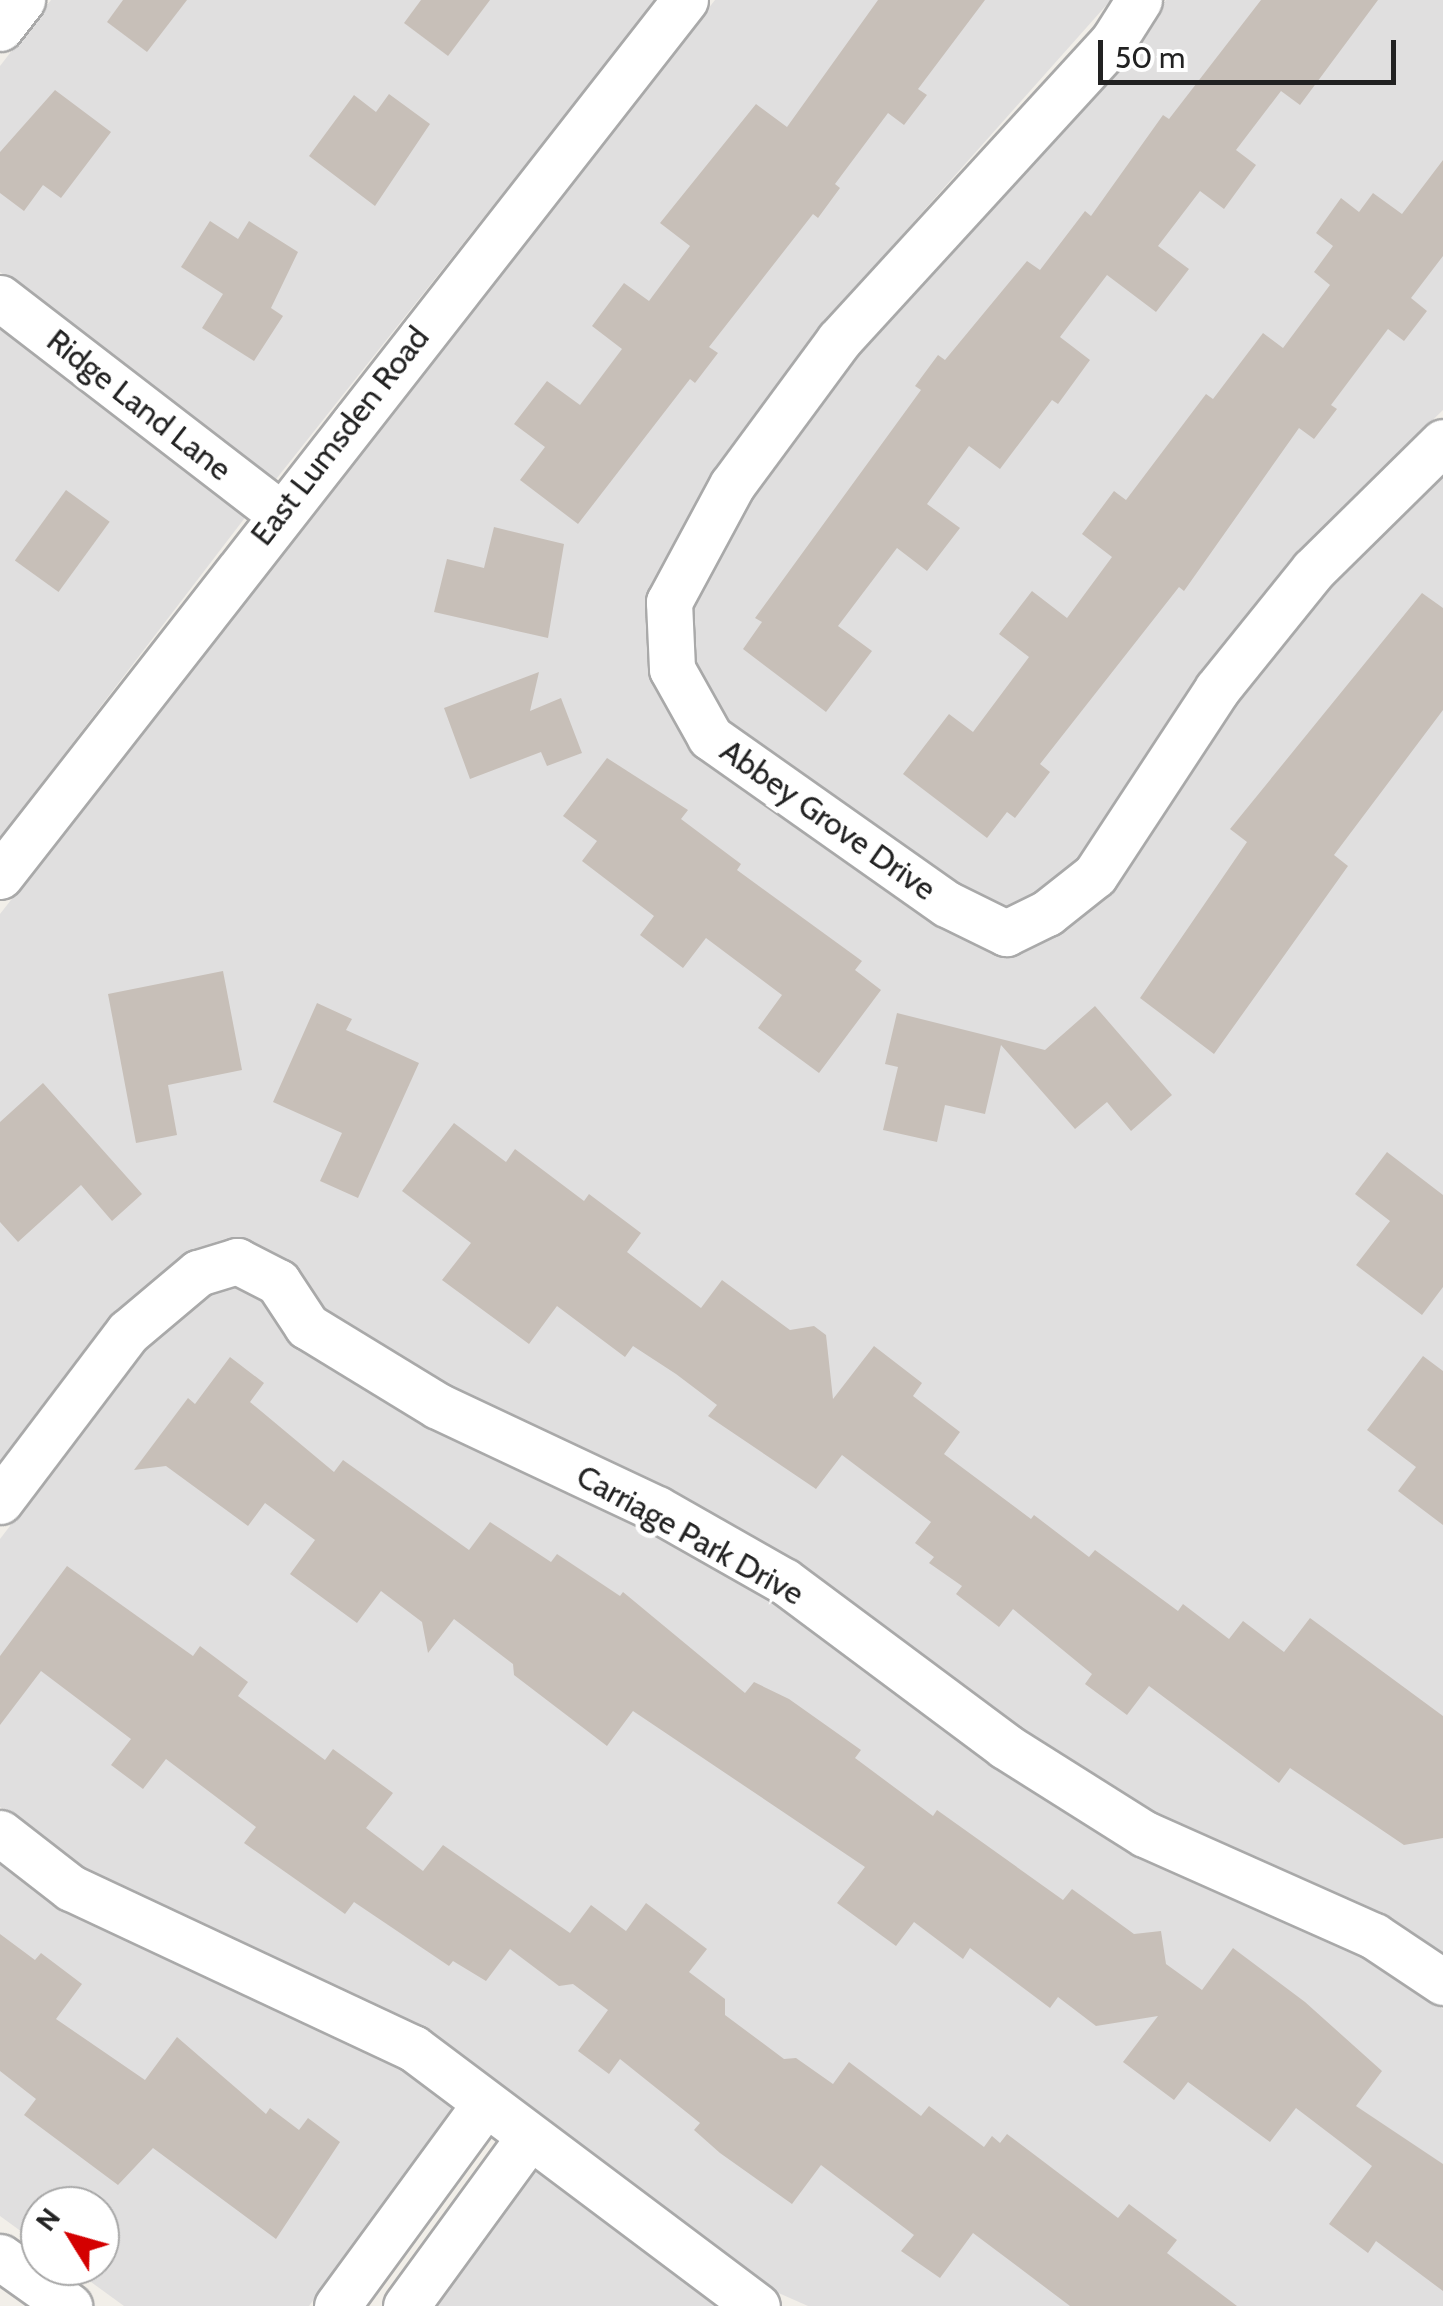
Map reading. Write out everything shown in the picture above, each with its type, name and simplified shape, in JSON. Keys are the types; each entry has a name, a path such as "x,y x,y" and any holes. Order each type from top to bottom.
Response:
{"street":[{"path":"0,28 22,0"},
{"name":"East Lumsden Road","path":"0,876 278,512 685,0"},
{"name":"Abbey Grove Drive","path":"1139,0 1113,41 840,340 732,485 669,602 672,669 710,737 947,904 1006,932 1048,913 1096,874 1218,688 1312,570 1443,442"},
{"name":"Ridge Land Lane","path":"0,298 278,512"},
{"name":"Carriage Park Drive","path":"0,1501 128,1332 198,1273 237,1261 278,1282 308,1326 438,1406 656,1509 784,1581 1005,1746 1145,1834 1374,1936 1443,1982"},
{"path":"0,1833 71,1888 413,2048 528,2139 756,2306"},
{"path":"337,2306 484,2104"},
{"path":"406,2306 528,2139"},
{"path":"0,2256 69,2306"}],"shaded area":[{"path":"51,0 656,0 273,483 0,272 0,66"},
{"path":"715,0 1111,0 822,325 714,471 647,600 652,677 1017,952 1063,930 1115,887 1236,702 1330,585 1443,475 1443,1957 1384,1918 1154,1815 322,1311 286,1264 110,1319 0,1463 0,914"},
{"path":"1166,0 1443,0 1443,410 1294,556 1198,676 1078,859 1034,894 1003,908 957,886 726,723 693,665 691,609 751,497 857,354 1131,53"},
{"path":"0,324 247,515 0,838"},
{"path":"237,1284 773,1598 1431,1998 1443,2009 1443,2306 808,2306 765,2287 81,1870 0,1807 0,1539 146,1348 211,1292"},
{"path":"0,1859 403,2066 455,2106 309,2306 124,2306 96,2286 120,2286 120,2186 20,2186 20,2230 0,2216"},
{"path":"534,2169 580,2205 722,2306 434,2306"}],"building":[{"path":"123,0 187,0 147,52 107,22"},
{"path":"421,0 490,0 448,56 404,23"},
{"path":"878,0 985,0 918,89 927,95 904,125 888,113 835,184 840,188 818,218 813,214 709,347 718,353 695,383 690,379 578,524 520,480 545,447 514,424 547,381 580,405 622,349 592,326 624,283 649,301 690,246 660,223 756,104 787,127"},
{"path":"1261,0 1378,0 1300,105 1281,91 1236,150 1256,165 1224,209 1200,191 1158,246 1189,269 1156,312 1107,275 1060,337 1090,360 1058,404 1052,400 1000,469 969,446 927,504 960,528 927,571 897,548 838,626 872,651 826,712 743,649 762,622 755,618 921,390 915,386 938,355 945,360 1027,261 1040,270 1085,211 1091,216 1163,115 1169,119"},
{"path":"55,90 111,132 61,198 43,185 24,211 0,193 0,152"},
{"path":"389,94 430,124 375,206 309,156 354,95 376,112"},
{"path":"1443,160 1443,256 1411,298 1427,311 1404,341 1388,329 1331,405 1337,409 1314,439 1299,428 1184,591 1179,587 1040,764 1050,772 1015,818 1007,812 987,838 903,774 949,714 973,732 1029,657 999,634 1032,591 1067,618 1112,557 1082,534 1114,491 1126,500 1206,394 1213,399 1263,333 1283,348 1330,285 1314,272 1333,246 1316,233 1341,198 1359,212 1373,193 1402,214"},
{"path":"210,221 238,239 249,221 298,252 271,308 283,316 254,361 202,328 223,294 181,267"},
{"path":"66,490 110,522 59,592 15,560"},
{"path":"494,527 564,544 548,638 434,612 447,559 484,568"},
{"path":"1422,593 1443,608 1443,710 1334,855 1348,866 1214,1054 1140,998 1247,842 1230,829"},
{"path":"539,672 530,711 561,698 582,753 547,766 541,752 470,779 444,708"},
{"path":"607,758 688,810 681,819 741,864 737,870 862,961 855,970 881,990 819,1073 758,1028 782,995 706,938 683,968 640,935 654,916 582,861 597,841 563,816"},
{"path":"223,971 242,1070 168,1085 177,1135 136,1143 108,994"},
{"path":"317,1003 352,1019 346,1030 419,1063 358,1198 320,1181 342,1133 273,1102"},
{"path":"1095,1006 1172,1095 1131,1131 1107,1102 1075,1129 1001,1045 985,1114 945,1105 937,1142 883,1130 898,1067 885,1064 897,1013 1045,1050"},
{"path":"43,1083 142,1194 112,1221 81,1185 18,1242 0,1222 0,1122"},
{"path":"454,1123 506,1162 515,1149 584,1201 589,1194 641,1233 627,1252 701,1308 722,1280 790,1330 814,1326 826,1335 833,1399 874,1346 922,1383 913,1396 960,1432 944,1454 1031,1519 1034,1515 1089,1557 1095,1550 1178,1611 1183,1604 1229,1639 1243,1621 1284,1652 1310,1618 1443,1716 1443,1838 1404,1845 1290,1768 1279,1783 1149,1686 1127,1715 1085,1684 1092,1674 1013,1609 999,1627 956,1594 962,1586 929,1563 934,1557 915,1543 931,1522 842,1455 816,1489 708,1416 717,1405 676,1374 633,1346 625,1357 557,1306 529,1344 442,1280 471,1243 402,1191"},
{"path":"1387,1152 1443,1195 1443,1287 1422,1315 1356,1265 1390,1221 1355,1194"},
{"path":"1423,1356 1443,1371 1443,1525 1398,1491 1416,1467 1367,1430"},
{"path":"230,1357 264,1383 250,1402 334,1472 343,1460 469,1550 490,1522 551,1562 557,1554 620,1596 623,1592 745,1693 754,1682 789,1699 861,1750 855,1758 933,1816 937,1810 1063,1900 1072,1889 1134,1934 1161,1931 1166,1964 1202,1990 1233,1948 1305,2002 1382,2071 1356,2106 1443,2164 1443,2291 1376,2241 1368,2253 1329,2224 1372,2166 1296,2108 1270,2142 1188,2082 1174,2100 1123,2062 1158,2016 1096,2026 1058,1997 1050,2008 970,1948 963,1959 914,1922 896,1946 837,1903 865,1867 633,1711 607,1746 514,1675 513,1664 454,1619 428,1653 422,1622 381,1591 357,1623 290,1574 315,1540 265,1503 248,1526 166,1466 134,1470 188,1398 195,1404"},
{"path":"67,1566 193,1656 200,1646 248,1682 238,1696 325,1760 333,1749 393,1793 366,1828 423,1871 443,1845 570,1933 591,1905 626,1931 646,1903 707,1949 689,1972 725,1999 725,2015 784,2059 796,2058 833,2084 849,2062 921,2116 929,2106 984,2147 992,2136 1000,2143 1007,2134 1118,2218 1129,2204 1177,2240 1167,2253 1237,2306 1070,2306 973,2233 940,2278 901,2251 914,2235 821,2165 792,2204 720,2153 694,2130 700,2123 620,2059 609,2074 578,2051 608,2010 573,1984 559,1986 510,1949 486,1981 453,1961 449,1966 354,1902 345,1914 244,1843 256,1827 166,1759 143,1789 111,1765 131,1739 41,1671 0,1725 0,1656"},
{"path":"0,1934 35,1960 41,1953 82,1984 56,2019 145,2080 177,2037 266,2114 270,2108 299,2130 308,2118 340,2142 276,2239 153,2148 118,2185 24,2115 36,2099 0,2071"}]}
